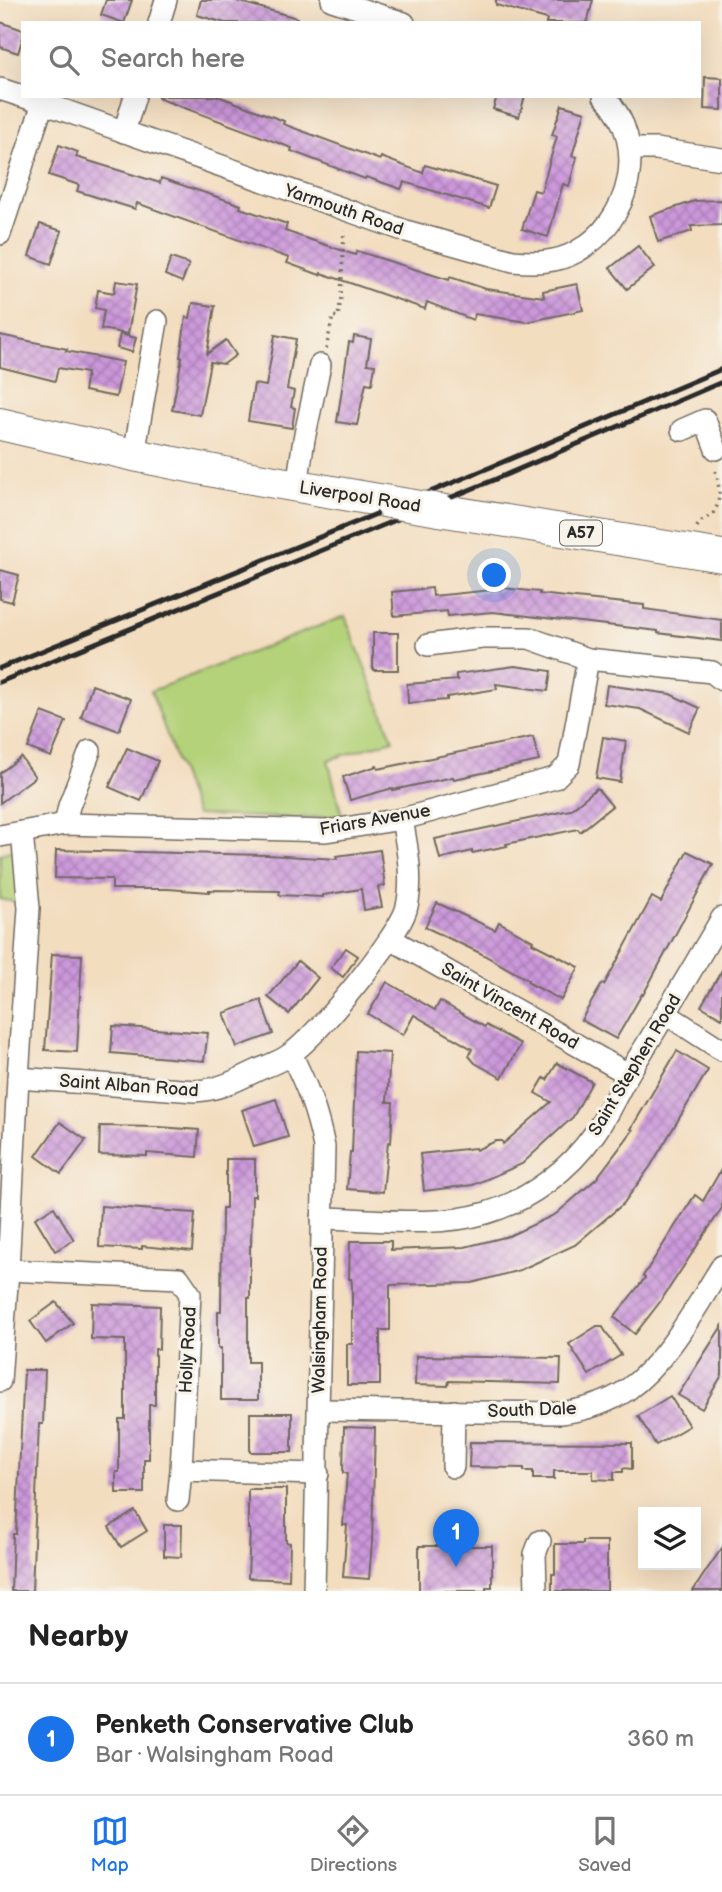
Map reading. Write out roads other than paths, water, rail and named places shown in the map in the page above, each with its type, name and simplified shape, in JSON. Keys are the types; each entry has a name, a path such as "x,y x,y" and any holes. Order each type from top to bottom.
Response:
{"highway":[{"name":"Liverpool Road","path":"0,424 134,455 297,486 722,556"}],"street":[{"path":"160,21 166,0"},
{"path":"332,0 393,13"},
{"name":"Yarmouth Road","path":"0,89 21,96"},
{"name":"Yarmouth Road","path":"28,98 345,211 513,261 544,262 559,259 575,252 601,233 628,187 631,172 630,149"},
{"path":"124,132 134,98"},
{"path":"605,98 618,116 630,149 656,149 722,159"},
{"path":"3,237 43,103"},
{"path":"134,455 158,321"},
{"path":"297,486 320,365"},
{"path":"682,430 714,417 716,449"},
{"path":"428,645 482,638 530,638 588,659 712,672 722,680"},
{"name":"Friars Avenue","path":"0,836 65,824 326,831 402,820 555,778 569,764 588,659"},
{"path":"65,824 90,751"},
{"name":"Saint Alban Road","path":"18,1078 209,1090 225,1086 291,1055 328,1018 391,939 406,910 409,879 402,820"},
{"path":"0,1381 29,908 22,832"},
{"name":"Saint Stephen Road","path":"322,1218 429,1221 487,1213 515,1202 558,1174 579,1154 596,1132 722,918"},
{"name":"Saint Vincent Road","path":"391,939 628,1074"},
{"path":"666,1014 722,1050"},
{"name":"Walsingham Road","path":"291,1055 310,1093 324,1147 314,1591"},
{"name":"South Dale","path":"319,1410 561,1413 612,1399 627,1390 661,1356 722,1266"},
{"name":"Holly Road","path":"8,1270 179,1278 190,1294 181,1470 177,1500"},
{"path":"453,1466 454,1411"},
{"path":"181,1470 318,1474"},
{"path":"536,1591 536,1554 540,1541"}],"railway":[{"path":"0,668 491,467 722,369"},
{"path":"0,682 496,479 722,382"}],"place":[{"name":"Penketh Conservative Club","path":"456,1567"}]}
